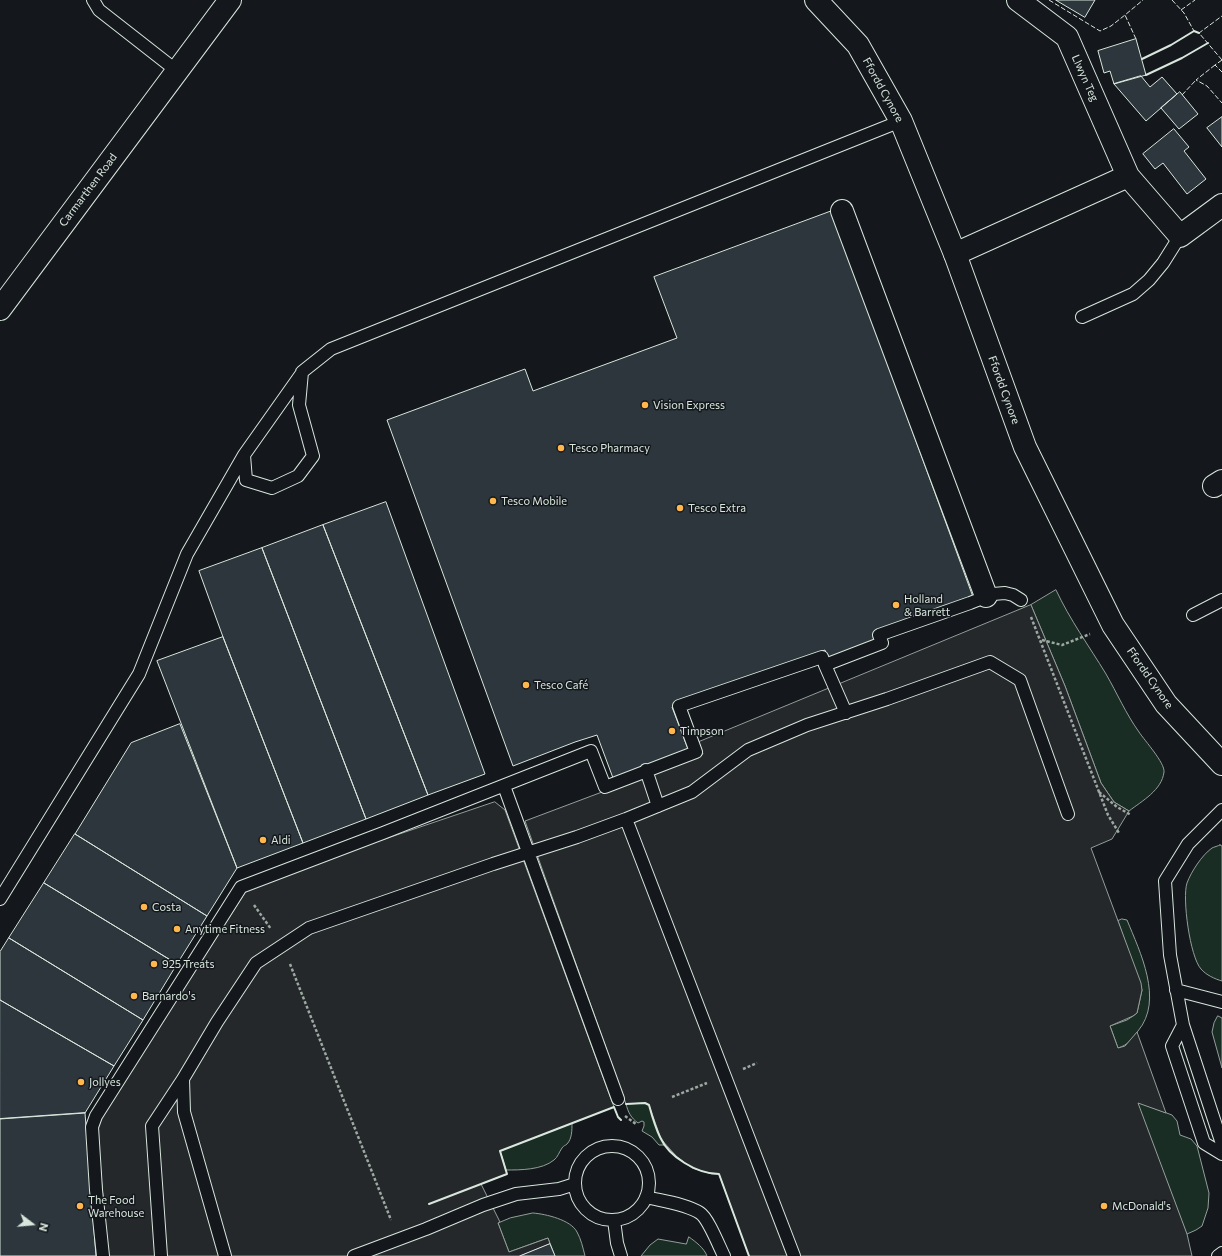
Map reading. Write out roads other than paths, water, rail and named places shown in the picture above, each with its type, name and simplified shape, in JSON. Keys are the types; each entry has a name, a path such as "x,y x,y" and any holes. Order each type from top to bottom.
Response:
{"street":[{"name":"Carmarthen Road","path":"0,309 230,0"},
{"name":"Ffordd Cynore","path":"816,0 858,45 901,121 955,254 1025,447 1113,625 1166,704 1222,764"},
{"name":"Llwyn Teg","path":"1018,0 1067,37 1128,176 1180,236"},
{"path":"955,254 1128,176"},
{"path":"1180,236 1222,205"},
{"path":"842,211 986,596"}],"lane":[{"path":"92,0 99,10 177,71"},
{"path":"0,899 139,674 187,554 244,455 302,372 331,349 901,121"},
{"path":"1082,317 1133,294 1149,280 1163,263 1180,236"},
{"path":"244,455 246,480 272,488 298,476 313,456 299,405 302,372"},
{"path":"825,665 882,643 879,635 986,596 1005,593 1013,595 1020,600"},
{"path":"1193,615 1222,600"},
{"path":"103,1256 96,1190 92,1127 96,1116 241,887 591,751 605,787 696,752 679,706 822,657 846,713"},
{"path":"161,1256 152,1126 256,963 309,928 626,819 692,792 748,750 807,725 887,700 990,662 1020,680 1068,814"},
{"path":"646,770 658,806"},
{"path":"504,786 527,853 618,1099"},
{"path":"1222,810 1188,844 1165,881 1170,955 1183,1025 1222,1144"},
{"path":"626,819 794,1256"},
{"path":"1176,990 1222,1002"},
{"path":"1183,1025 1172,1046 1204,1143 1222,1154"},
{"path":"183,1079 184,1112 225,1256"},
{"path":"612,1146 624,1148 643,1162 648,1174 649,1185 646,1197 639,1208 629,1216 618,1220 605,1220 594,1215 584,1207 578,1197 575,1184 577,1173 582,1162 590,1153 601,1148 612,1146"},
{"path":"354,1256 398,1238 426,1229 483,1205 516,1194 559,1189 575,1184"},
{"path":"646,1197 701,1213 711,1229 724,1256"},
{"path":"614,1220 621,1256"},
{"path":"616,1256 618,1242"},
{"path":"1218,1256 1222,1253"}],"place":[{"name":"Vision Express","path":"645,405"},
{"name":"Tesco Pharmacy","path":"561,448"},
{"name":"Tesco Mobile","path":"493,501"},
{"name":"Tesco Extra","path":"680,508"},
{"name":"Holland & Barrett","path":"896,605"},
{"name":"Tesco Café","path":"526,685"},
{"name":"Timpson","path":"672,731"},
{"name":"Aldi","path":"263,840"},
{"name":"Costa","path":"144,907"},
{"name":"Anytime Fitness","path":"177,929"},
{"name":"925 Treats","path":"154,964"},
{"name":"Barnardo's","path":"134,996"},
{"name":"Jollyes","path":"81,1082"},
{"name":"The Food Warehouse","path":"80,1206"},
{"name":"McDonald's","path":"1104,1206"}]}
